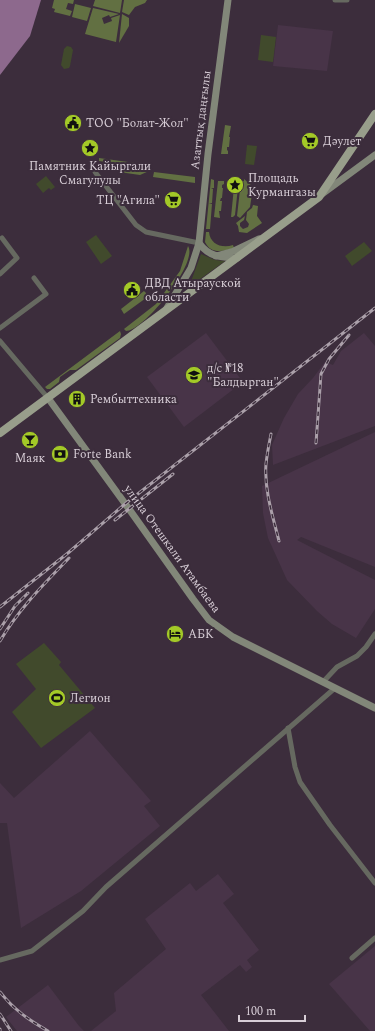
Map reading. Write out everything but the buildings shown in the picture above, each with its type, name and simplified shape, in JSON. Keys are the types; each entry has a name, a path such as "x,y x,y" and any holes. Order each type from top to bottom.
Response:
{"main road":[{"path":"0,433 319,197 375,114"}],"street":[{"name":"Азаттық даңғылы","path":"166,309 191,268 199,243 206,173 228,0"},
{"path":"335,0 347,0"},
{"path":"319,197 375,155"},
{"path":"95,172 136,225 146,232 199,243 204,251 216,256 237,258"},
{"path":"216,256 234,251 271,233"},
{"path":"0,274 17,258 2,238"},
{"path":"0,328 46,294 34,278"},
{"path":"0,341 48,398"},
{"name":"улица Отешкали Атамбаева","path":"48,398 129,509 192,599 209,620 233,637 375,708"},
{"path":"323,682 337,668 357,656 366,648 375,634"},
{"path":"0,960 32,951 83,911 106,887 334,688"},
{"path":"288,728 295,767 300,782 330,825 375,884"},
{"path":"352,958 375,938"}],"shaded area":[{"path":"0,0 41,0 30,36 0,75"},
{"path":"278,25 333,31 327,71 273,66"},
{"path":"206,333 243,382 184,427 147,377"},
{"path":"364,333 375,346 375,426 273,465 272,445 284,418 298,394 325,362 333,365 341,351"},
{"path":"375,432 375,567 301,537 297,540 375,580 375,609 356,638 332,624 287,580 268,538 263,513 262,486"},
{"path":"90,731 151,801 144,806 160,826 81,891 21,928 7,823 0,823 0,783 14,798"},
{"path":"218,874 234,894 223,903 259,950 247,960 252,967 246,972 240,965 201,995 229,1031 91,1031 116,1011 114,993 166,949 145,919 190,883 196,891"},
{"path":"375,946 375,1031 370,1031 329,984"},
{"path":"48,985 84,1031 17,1031 6,1017"}],"green space":[{"path":"54,0 74,0 73,4 68,3 66,9 72,11 70,16 54,12 55,9 52,8"},
{"path":"95,0 122,0 120,13 93,6"},
{"path":"124,0 147,0 145,3 135,7 129,15 122,12"},
{"path":"75,4 91,8 87,21 72,17"},
{"path":"93,8 119,14 110,17 109,15 102,18 104,24 112,21 111,18 120,15 116,42 85,34"},
{"path":"122,14 129,18 129,26 119,43"},
{"path":"261,35 276,37 273,62 258,60"},
{"path":"67,46 71,47 73,50 70,66 69,68 64,69 61,65 64,49"},
{"path":"225,125 231,126 229,147 227,147 228,154 221,154"},
{"path":"247,145 257,146 254,165 245,164"},
{"path":"99,158 150,165 150,168 99,161"},
{"path":"98,164 149,171 140,175 98,169"},
{"path":"154,172 195,177 195,183 153,177"},
{"path":"46,176 55,187 51,190 49,188 43,193 36,184"},
{"path":"235,177 239,178 235,215 231,217"},
{"path":"211,179 214,180 214,188 211,188 213,189 212,203 209,204 212,204 210,229 206,229"},
{"path":"244,179 253,187 250,207 240,218 237,216 241,181 244,181"},
{"path":"218,181 224,181 224,184 222,185 222,198 220,201 222,201 221,211 219,211 220,218 214,217"},
{"path":"253,205 258,206 257,216 262,223 247,233 239,232 236,223 245,216 244,220 240,223 240,226 243,229 248,227 249,224 246,220 247,212"},
{"path":"206,232 209,232 212,240 217,244 221,246 233,245 234,248 218,251 211,249 205,242"},
{"path":"96,235 112,256 101,264 86,242"},
{"path":"364,242 372,251 352,266 345,256"},
{"path":"188,246 189,254 185,266 178,280 168,294 145,320 134,328 126,331 124,329 156,304 180,271"},
{"path":"201,254 215,260 225,261 189,287"},
{"path":"144,291 146,293 146,298 124,314 121,309"},
{"path":"120,331 120,338 76,370 70,370 60,377 59,382 50,389 45,387"},
{"name":"Легион","path":"44,643 61,662 59,665 95,708 41,748 12,712 36,689 16,664"}],"railway":[{"path":"0,607 68,553 125,504 375,308"},
{"path":"316,443 321,374 329,359 349,335"},
{"path":"271,434 267,453 266,484 279,541"},
{"path":"115,520 173,474"},
{"path":"0,641 23,608 69,558"},
{"path":"0,629 15,606 28,593"},
{"path":"0,992 22,1014 48,1031"},
{"path":"0,1014 11,1031"}],"place":[{"name":"ТОО \"Болат-Жол\"","path":"73,123"},
{"name":"Дәулет","path":"310,141"},
{"name":"Памятник Кайыргали Смагулулы","path":"90,148"},
{"name":"Площадь Курмангазы","path":"235,185"},
{"name":"ТЦ \"Агила\"","path":"173,200"},
{"name":"ДВД Атырауской области","path":"132,290"},
{"name":"д/с №18 \"Балдырган\"","path":"194,375"},
{"name":"Рембыттехника","path":"77,399"},
{"name":"Маяк","path":"30,440"},
{"name":"Forte Bank","path":"60,454"},
{"name":"АБК","path":"175,634"},
{"name":"Легион","path":"57,698"}]}
